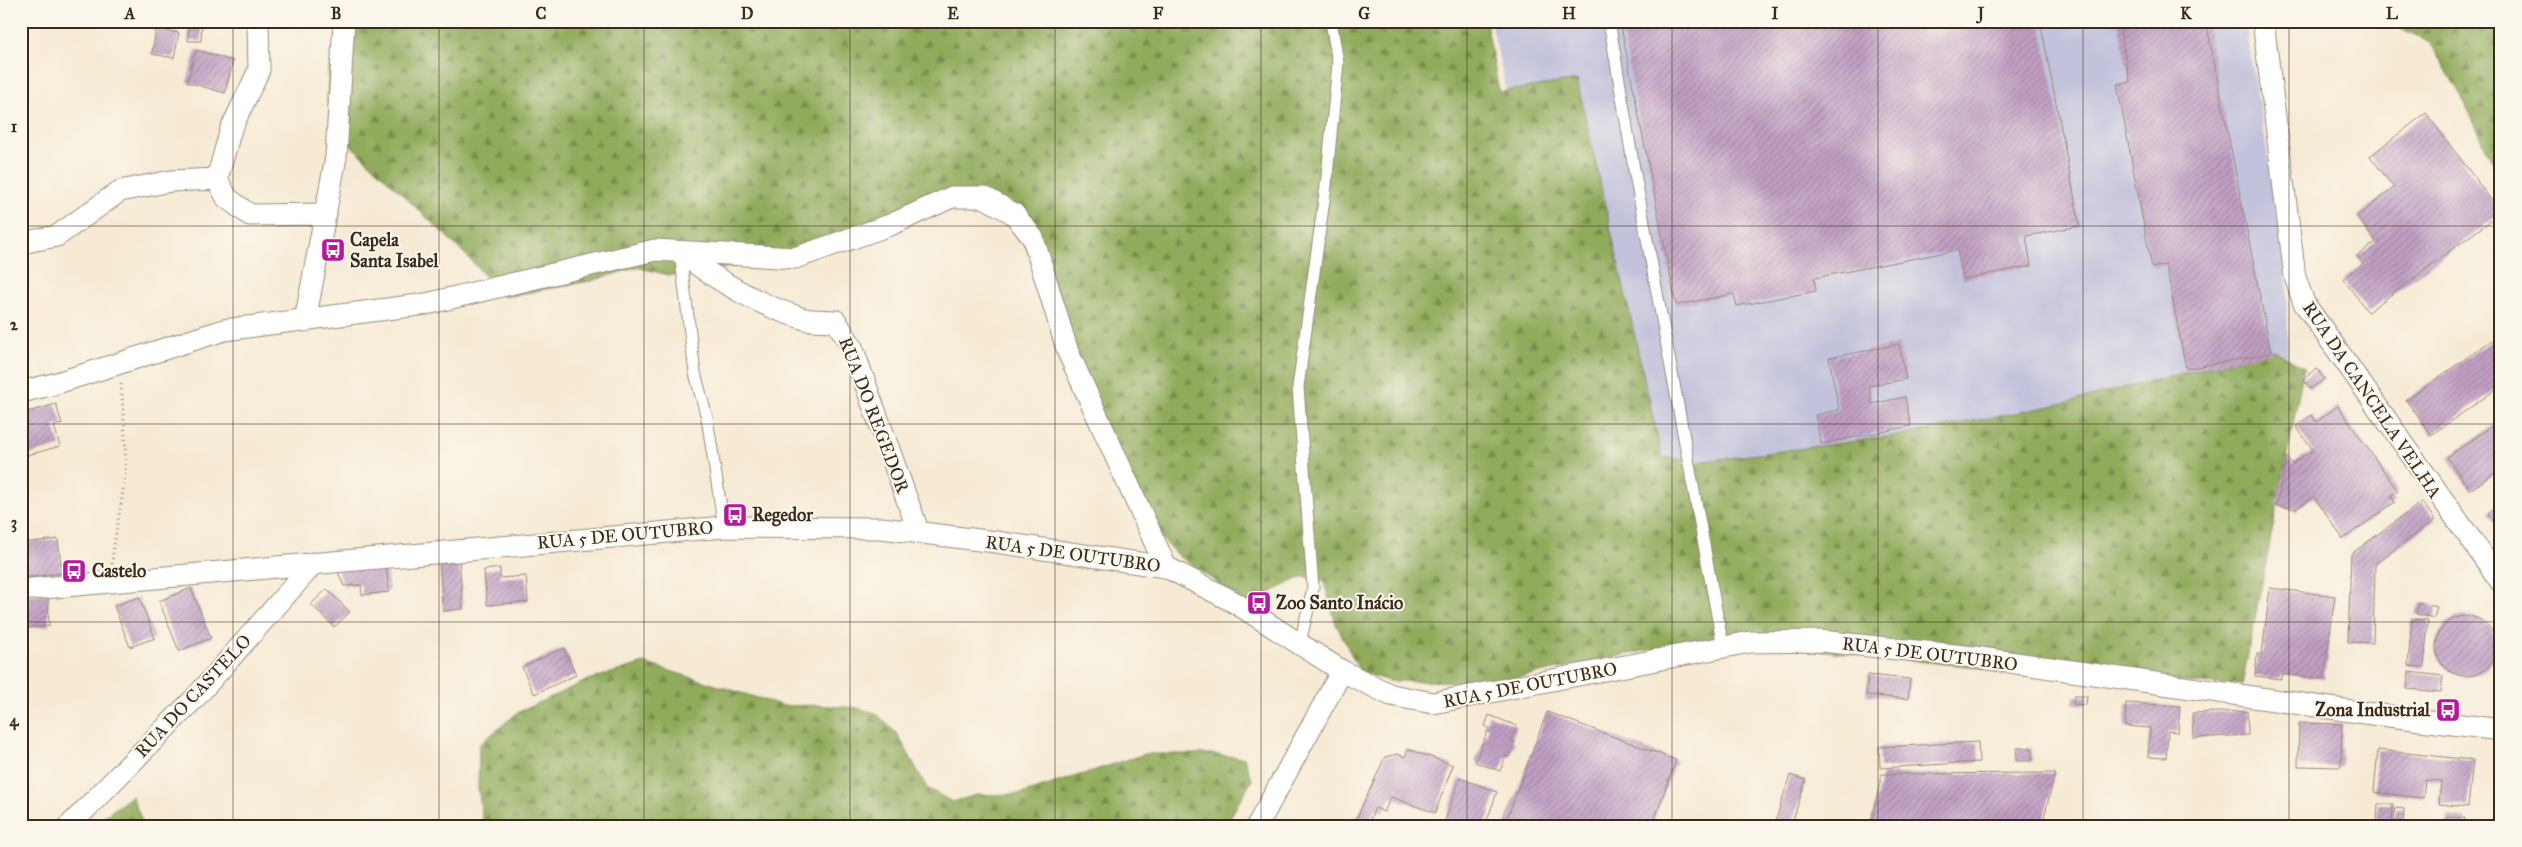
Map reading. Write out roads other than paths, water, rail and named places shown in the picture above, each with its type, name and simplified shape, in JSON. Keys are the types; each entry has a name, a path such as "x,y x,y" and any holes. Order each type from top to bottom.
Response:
{"street":[{"path":"305,321 336,156 344,21"},
{"name":"RUA DA CANCELA VELHA","path":"2263,21 2295,277 2304,303 2501,582"},
{"path":"260,22 259,70 231,129 217,178 227,198 250,215 326,214"},
{"path":"21,243 58,236 120,191 171,181 217,178"},
{"path":"21,392 119,364 224,330 426,304 655,250 795,258 890,226 952,197 984,197 1014,214 1032,238 1068,352 1166,567"},
{"name":"RUA DO REGEDOR","path":"680,252 711,276 767,304 806,319 836,321 852,347 919,533"},
{"name":"RUA 5 DE OUTUBRO","path":"21,590 724,527 881,528 1166,567 1234,602 1342,671 1391,695 1433,704 1750,642 1822,641 1974,657 2365,713 2501,730"},
{"name":"RUA DO CASTELO","path":"69,826 195,698 314,563"},
{"path":"1257,826 1342,671"}],"lane":[{"path":"1300,643 1313,588 1298,387 1326,186 1338,63 1331,21"},
{"path":"1609,21 1636,178 1723,647"},
{"path":"680,252 695,373 707,418 724,527"}],"place":[{"name":"Capela Santa Isabel","path":"333,250"},
{"name":"Regedor","path":"735,515"},
{"name":"Castelo","path":"74,571"},
{"name":"Zoo Santo Inácio","path":"1259,603"},
{"name":"Zona Industrial","path":"2448,710"}]}
